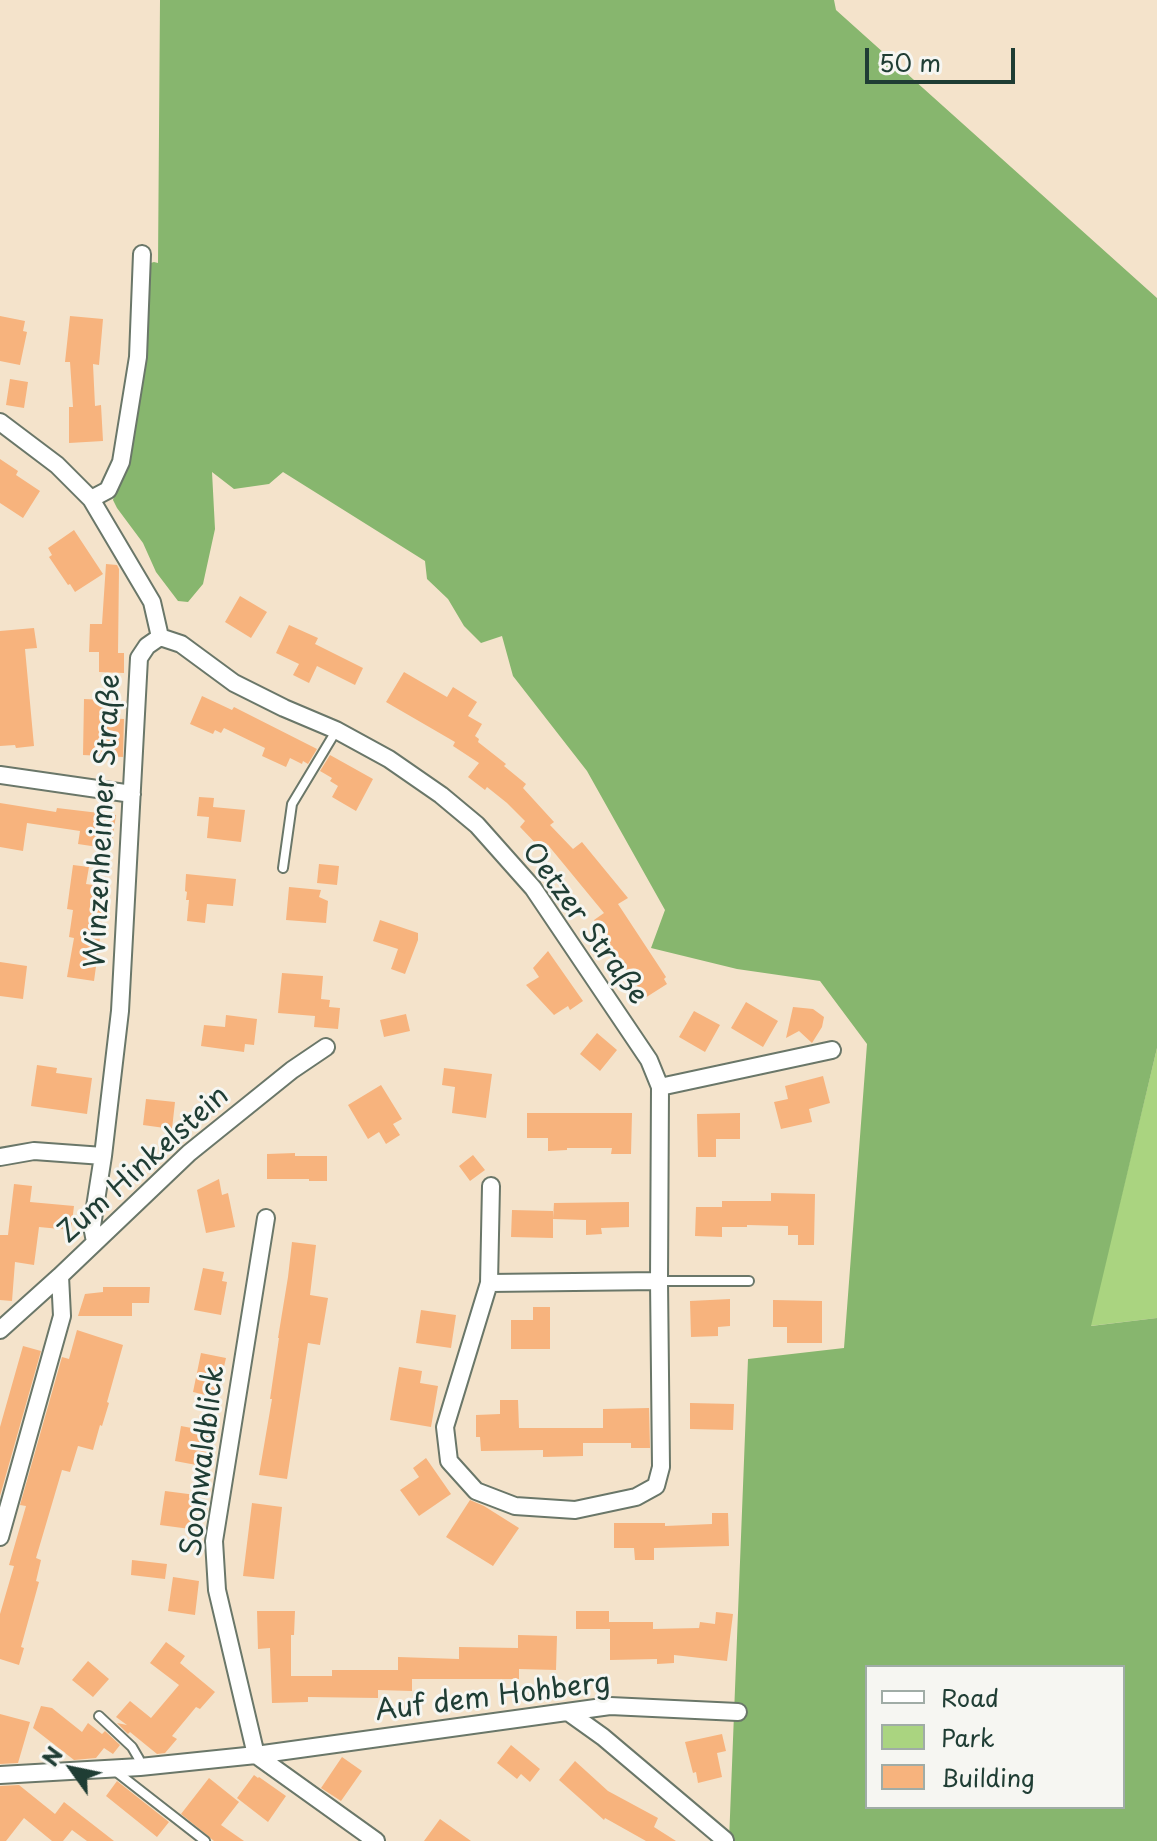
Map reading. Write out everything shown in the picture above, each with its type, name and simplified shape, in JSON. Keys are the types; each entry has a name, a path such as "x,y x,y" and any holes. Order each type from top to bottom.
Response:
{"street":[{"path":"91,499 108,490 121,462 138,357 142,254"},
{"path":"0,422 57,465 91,499 152,602 160,637"},
{"name":"Oetzer Straße","path":"160,637 181,644 234,683 336,730 389,759 441,795 477,825 533,888 649,1060 660,1087"},
{"name":"Winzenheimer Straße","path":"95,1242 92,1226 120,1011 139,658 147,646 160,637"},
{"path":"0,775 132,794"},
{"name":"Zum Hinkelstein","path":"0,1537 62,1316 60,1276 189,1153 292,1070 326,1047"},
{"path":"491,1186 489,1283 445,1427 449,1461 476,1491 515,1506 575,1510 636,1497 656,1486 661,1467 660,1087 832,1050"},
{"path":"0,1157 34,1151 103,1156"},
{"name":"Soonwaldblick","path":"256,1755 217,1590 214,1541 266,1218"},
{"path":"0,1330 60,1276"},
{"path":"489,1283 659,1281"},
{"name":"Auf dem Hohberg","path":"0,1775 140,1767 256,1755 610,1706 738,1712"},
{"path":"568,1712 603,1737 725,1840"},
{"path":"256,1755 376,1841"}],"lane":[{"path":"283,868 292,804 336,730"},
{"path":"659,1281 749,1281"},
{"path":"99,1716 132,1747 140,1767"},
{"path":"113,1769 205,1841"}],"green space":[{"path":"160,0 834,0 836,10 1157,298 1157,1048 1091,1326 1157,1318 1157,1841 729,1841 748,1359 844,1348 867,1044 820,981 737,969 651,948 665,910 587,771 513,676 502,636 481,643 464,626 448,599 427,579 425,561 283,472 269,484 234,489 212,472 215,529 203,584 188,602 178,601 156,572 143,543 113,500 126,471 144,265 158,263"},
{"path":"1157,1048 1157,1318 1090,1326"}],"building":[{"path":"0,316 25,321 23,331 27,332 20,365 0,361"},
{"path":"70,316 103,319 99,365 93,364 95,406 101,405 103,441 69,443 69,407 73,407 70,362 65,362"},
{"path":"10,379 28,382 24,408 6,405"},
{"path":"0,459 18,471 16,475 40,491 23,518 0,503"},
{"path":"74,530 103,574 75,592 49,557 52,555 48,548"},
{"path":"106,564 117,565 119,569 118,653 124,653 124,673 99,672 99,652 89,652 90,624 102,624"},
{"path":"240,596 267,612 251,638 225,622"},
{"path":"289,625 318,638 315,644 363,668 355,685 317,666 309,683 293,675 299,664 276,653"},
{"path":"34,628 37,648 25,649 34,746 0,746 0,631"},
{"path":"404,672 447,697 453,687 477,702 468,716 482,724 475,736 478,742 526,784 523,788 554,822 550,825 573,849 582,842 628,898 618,904 666,977 667,984 645,998 594,920 604,913 548,845 543,851 520,827 525,821 507,803 468,777 479,763 453,746 455,742 386,702"},
{"path":"202,696 232,710 234,707 317,749 308,764 290,758 286,767 262,756 265,748 224,728 221,733 215,730 213,734 190,724"},
{"path":"84,699 105,700 105,718 124,719 123,757 83,755"},
{"path":"330,755 373,779 356,811 332,797 338,786 320,771"},
{"path":"199,797 214,798 213,807 245,810 241,842 207,838 209,817 197,816"},
{"path":"0,803 56,812 57,808 116,815 111,849 78,844 80,831 27,823 23,851 0,847"},
{"path":"319,864 339,866 337,885 317,883"},
{"path":"73,865 89,867 86,884 107,887 94,981 67,977 74,938 69,937 73,910 67,909"},
{"path":"186,874 236,879 233,906 207,904 205,923 187,921 189,900 186,900"},
{"path":"289,887 321,890 319,897 328,901 326,923 286,920"},
{"path":"380,920 418,933 405,974 391,969 398,949 373,941"},
{"path":"548,951 583,1001 570,1010 568,1006 554,1015 526,985 539,977 533,968"},
{"path":"0,962 27,966 23,999 0,996"},
{"path":"282,973 323,976 321,999 330,1000 329,1007 340,1008 338,1029 314,1027 315,1016 278,1013"},
{"path":"746,1002 778,1021 763,1047 731,1028"},
{"path":"793,1007 813,1009 824,1017 812,1043 799,1031 786,1038"},
{"path":"694,1011 720,1025 705,1052 679,1037"},
{"path":"406,1014 410,1031 384,1037 380,1020"},
{"path":"226,1015 257,1019 254,1045 245,1044 244,1052 201,1046 204,1025 225,1027"},
{"path":"597,1033 617,1050 600,1071 580,1054"},
{"path":"37,1065 57,1068 56,1073 92,1078 87,1114 31,1106"},
{"path":"444,1068 492,1074 486,1118 452,1113 455,1087 442,1085"},
{"path":"823,1076 830,1103 809,1109 812,1122 781,1129 774,1102 788,1099 785,1086"},
{"path":"381,1085 402,1119 393,1124 400,1135 386,1144 379,1132 368,1139 348,1105"},
{"path":"146,1099 175,1102 172,1129 143,1125"},
{"path":"527,1113 632,1113 631,1154 611,1154 612,1148 548,1151 548,1138 527,1138"},
{"path":"740,1113 740,1139 716,1139 716,1157 698,1157 697,1114"},
{"path":"295,1153 295,1156 327,1156 327,1181 267,1179 267,1154"},
{"path":"473,1155 485,1170 470,1181 459,1166"},
{"path":"219,1179 222,1195 228,1193 235,1227 206,1233 197,1190"},
{"path":"14,1184 32,1186 30,1202 74,1206 71,1230 39,1227 34,1265 15,1262 12,1301 0,1300 0,1235 8,1235"},
{"path":"771,1193 815,1194 814,1245 798,1245 798,1235 788,1235 788,1226 722,1227 722,1237 695,1236 696,1207 722,1207 722,1201 771,1201"},
{"path":"629,1202 629,1227 601,1228 602,1234 586,1235 586,1220 553,1219 554,1203"},
{"path":"512,1210 553,1211 553,1238 511,1237"},
{"path":"292,1242 316,1245 310,1295 328,1298 320,1345 308,1343 287,1479 259,1475"},
{"path":"203,1268 224,1272 222,1281 227,1282 221,1315 194,1310"},
{"path":"103,1287 150,1287 149,1303 132,1303 132,1316 78,1316 85,1294 103,1292"},
{"path":"730,1299 730,1326 718,1327 718,1336 691,1337 690,1301"},
{"path":"773,1300 822,1301 822,1343 787,1343 787,1327 773,1327"},
{"path":"533,1307 550,1307 550,1349 511,1349 511,1320 533,1320"},
{"path":"421,1310 456,1315 451,1348 416,1343"},
{"path":"77,1330 123,1345 109,1403 93,1450 78,1446 70,1472 62,1470 36,1558 41,1560 36,1581 39,1582 19,1665 0,1659 0,1614 14,1566 9,1565 26,1506 20,1505 62,1357 69,1359"},
{"path":"23,1346 41,1351 0,1496 0,1427"},
{"path":"201,1353 226,1358 214,1397 193,1392"},
{"path":"399,1367 422,1371 420,1383 438,1386 431,1427 390,1420"},
{"path":"500,1400 518,1400 519,1428 603,1428 603,1409 649,1408 650,1448 631,1448 631,1443 583,1443 583,1456 543,1457 543,1450 481,1451 480,1437 476,1437 476,1415 500,1414"},
{"path":"690,1403 734,1404 733,1430 690,1429"},
{"path":"199,1416 215,1419 207,1467 175,1461 181,1426 197,1429"},
{"path":"426,1458 451,1494 419,1516 400,1490 419,1477 413,1468"},
{"path":"165,1491 196,1495 190,1529 160,1525"},
{"path":"470,1500 519,1528 493,1566 446,1537"},
{"path":"252,1503 282,1507 274,1579 243,1576"},
{"path":"712,1513 728,1513 729,1546 654,1548 654,1560 635,1560 634,1548 614,1548 614,1523 665,1523 665,1526 712,1524"},
{"path":"132,1560 167,1564 165,1579 131,1575"},
{"path":"173,1577 199,1581 195,1615 168,1611"},
{"path":"257,1611 295,1611 294,1635 291,1635 291,1676 332,1676 332,1670 398,1670 398,1657 459,1659 459,1647 518,1648 518,1635 557,1636 556,1670 519,1669 519,1679 412,1679 412,1691 378,1690 378,1698 308,1697 308,1702 272,1703 270,1648 258,1649"},
{"path":"576,1611 609,1611 609,1622 653,1622 653,1629 699,1628 700,1622 715,1624 716,1612 733,1614 727,1661 674,1655 674,1663 657,1664 657,1659 610,1660 610,1629 576,1629"},
{"path":"166,1642 185,1656 180,1663 215,1692 200,1709 196,1707 172,1736 177,1739 165,1753 157,1754 130,1732 128,1734 117,1723 127,1725 116,1717 130,1701 151,1718 179,1685 150,1663"},
{"path":"88,1661 109,1679 93,1697 72,1680"},
{"path":"41,1706 52,1708 82,1732 88,1723 102,1734 105,1731 120,1745 113,1754 104,1748 96,1758 74,1760 33,1728"},
{"path":"0,1714 30,1722 18,1763 0,1764"},
{"path":"722,1734 726,1751 717,1753 722,1777 698,1783 685,1742"},
{"path":"511,1745 540,1769 530,1782 521,1774 517,1779 497,1763"},
{"path":"342,1757 362,1771 341,1801 321,1788"},
{"path":"575,1761 608,1791 658,1818 654,1827 676,1841 646,1841 604,1820 559,1780"},
{"path":"254,1775 286,1796 268,1822 237,1798"},
{"path":"209,1778 239,1802 221,1825 244,1841 214,1841 181,1814"},
{"path":"117,1781 169,1822 157,1837 106,1796"},
{"path":"19,1785 55,1814 64,1802 114,1841 87,1841 72,1830 63,1841 52,1841 24,1818 6,1841 0,1841 0,1786"},
{"path":"440,1819 471,1841 424,1841"}]}
